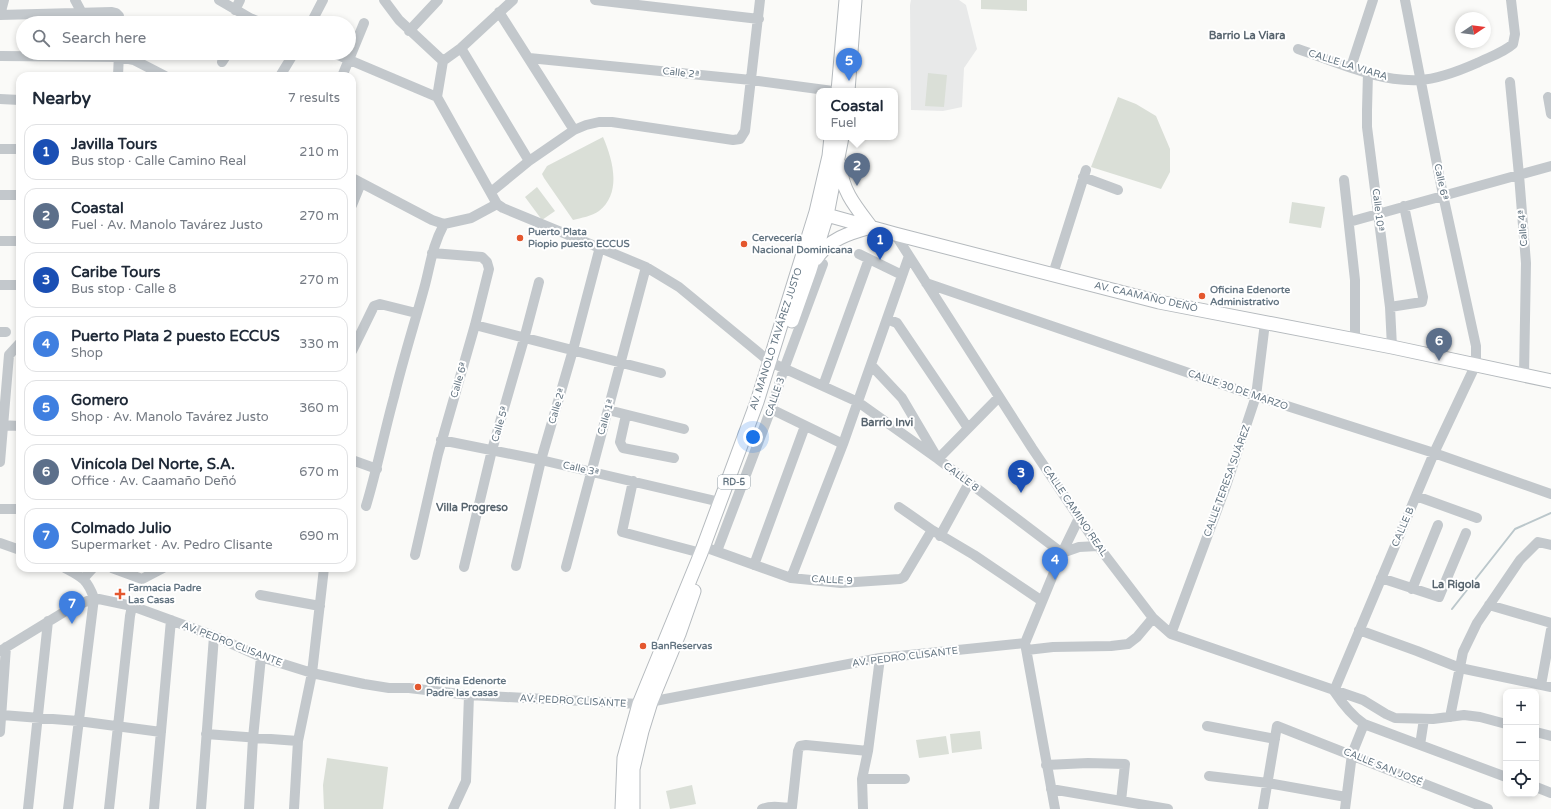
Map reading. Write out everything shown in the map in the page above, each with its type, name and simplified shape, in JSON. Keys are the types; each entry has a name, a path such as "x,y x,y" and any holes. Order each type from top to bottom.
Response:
{"main road":[{"path":"838,88 846,0"},
{"path":"848,88 856,0"},
{"name":"AV. MANOLO TAVÁREZ JUSTO","path":"709,551 720,502 777,365 805,248 822,213 826,167 831,140"},
{"name":"AV. MANOLO TAVÁREZ JUSTO","path":"622,809 624,758 645,703 709,551 777,365 810,270 822,213 839,155 842,140"},
{"path":"810,270 823,249 836,239 850,232 871,227 853,203 844,187 841,177 839,155"},
{"path":"805,248 809,201 826,167"},
{"name":"AV. CAAMAÑO DEÑÓ","path":"822,213 896,234 1160,302 1355,339 1551,381"},
{"name":"AV. MANOLO TAVÁREZ JUSTO","path":"633,809 634,769 642,731 645,703"}],"street":[{"path":"4,0 0,15 116,13 118,16"},
{"path":"76,0 82,13"},
{"path":"219,0 243,16"},
{"path":"235,10 240,0"},
{"path":"315,16 323,0"},
{"path":"384,0 409,31 443,61"},
{"path":"409,31 438,0"},
{"path":"437,97 443,61 461,48 513,0"},
{"path":"595,0 758,19"},
{"path":"491,192 529,161 574,130 599,122 612,122 733,140 740,139 745,131 760,0"},
{"path":"1351,67 1373,0"},
{"name":"Calle 6ª","path":"1405,0 1443,195 1476,346 1476,364"},
{"name":"CALLE LA VIARA","path":"1298,49 1368,73 1390,78 1420,80 1440,77 1462,70 1502,51 1512,44 1515,34 1511,0"},
{"path":"499,12 574,130"},
{"path":"356,44 364,23"},
{"path":"461,48 529,161"},
{"path":"0,56 16,56"},
{"name":"Calle 2ª","path":"529,58 751,80 816,89"},
{"path":"118,72 119,60"},
{"path":"134,60 157,72"},
{"path":"282,72 290,60"},
{"path":"344,72 350,60 437,97 497,204 470,218 444,224 432,220 356,181"},
{"name":"Calle 10ª","path":"1368,73 1368,127 1390,307 1392,347"},
{"name":"Calle 4ª","path":"1510,82 1526,263 1524,375"},
{"path":"1548,97 1551,114"},
{"path":"0,99 16,100"},
{"path":"0,150 16,149"},
{"path":"1349,222 1551,166"},
{"path":"1053,274 1084,174 1118,190"},
{"path":"1344,180 1355,280 1355,339"},
{"path":"0,195 16,195"},
{"name":"CALLE 8","path":"497,204 545,226 600,247 646,267 679,287 777,365 858,402 938,459 1062,553"},
{"path":"1390,307 1422,302 1404,206"},
{"path":"366,506 377,469 394,397 436,238 444,224"},
{"name":"CALLE CAMINO REAL","path":"896,234 999,397 1079,518 1098,546 1153,618 1171,634 1363,700 1395,718"},
{"path":"0,241 16,241"},
{"name":"Calle 2ª","path":"516,566 541,460 573,350 600,247"},
{"name":"Calle 6ª","path":"415,555 441,440 475,325 489,269 487,262 482,257 432,253"},
{"path":"859,254 902,275"},
{"path":"792,578 843,444 909,256"},
{"path":"823,386 869,259"},
{"name":"CALLE 3","path":"709,551 771,409 777,365 822,264"},
{"name":"Calle 1ª","path":"566,567 622,362 646,267"},
{"name":"Calle 5ª","path":"464,567 492,450 539,282"},
{"name":"CALLE 30 DE MARZO","path":"926,283 1256,396 1434,453 1551,494"},
{"path":"0,285 16,285"},
{"path":"356,342 374,306 383,305 416,313"},
{"path":"887,319 897,323 968,428"},
{"name":"CALLE TERESA SUÁREZ","path":"1171,634 1226,486 1256,396 1265,323"},
{"path":"475,325 524,339 622,362 661,373"},
{"path":"0,462 1,425 8,355 16,347"},
{"name":"CALLE B","path":"1334,691 1434,453 1476,364"},
{"path":"871,365 902,398 938,459 999,397"},
{"path":"771,409 843,444"},
{"path":"608,410 684,429"},
{"path":"626,415 620,442 623,448 674,458"},
{"path":"1,425 16,426"},
{"path":"754,565 806,426"},
{"name":"Calle 3ª","path":"441,440 591,471 720,502"},
{"path":"356,461 377,469"},
{"name":"CALLE 9","path":"633,481 622,532 709,551 792,578 841,583 900,580 904,577 936,533"},
{"path":"936,533 969,483"},
{"path":"1416,496 1477,518"},
{"path":"899,507 936,533 1042,601"},
{"path":"0,509 16,509"},
{"path":"1055,809 1050,789 1026,647 1042,601 1062,553 1079,518"},
{"path":"1412,589 1438,525"},
{"path":"1381,578 1439,597 1466,533"},
{"path":"1450,717 1463,652 1478,623 1520,560 1538,542 1551,545"},
{"path":"0,543 16,549"},
{"path":"1062,553 1080,547 1098,546"},
{"path":"68,809 94,598 90,586 81,576 73,572"},
{"path":"83,579 89,572"},
{"path":"123,572 142,579 155,572"},
{"path":"294,809 298,741 312,673 324,572"},
{"path":"260,595 320,606"},
{"path":"0,732 2,715 3,649 68,609 94,598"},
{"name":"AV. PEDRO CLISANTE","path":"94,598 132,606 214,636 261,657 312,673 389,688 409,688 469,695 645,703 880,658 1026,647 1112,646 1128,644 1137,637 1153,618"},
{"path":"1489,605 1551,623"},
{"path":"109,809 132,606"},
{"path":"154,809 171,620"},
{"path":"28,809 48,621"},
{"path":"1359,630 1460,668 1551,687"},
{"path":"1541,685 1551,630"},
{"path":"201,809 214,636"},
{"path":"249,809 253,738 261,657"},
{"path":"863,809 862,779 868,751 880,658"},
{"path":"1334,691 1358,720 1364,724 1503,776"},
{"path":"453,809 466,781 469,695"},
{"path":"2,715 78,721 161,732"},
{"path":"1384,732 1393,727 1395,718 1424,719 1469,716 1503,723"},
{"path":"1420,745 1424,719"},
{"path":"1344,809 1352,754 1364,724"},
{"path":"1207,726 1275,739 1263,809"},
{"name":"CALLE SAN JOSÉ","path":"1275,739 1277,726 1352,754 1488,809"},
{"path":"1539,733 1551,736"},
{"path":"206,734 298,741"},
{"path":"762,809 770,806 792,807 798,751 800,746 806,745 868,751"},
{"path":"1046,765 1088,763 1125,764 1121,801"},
{"path":"1209,776 1268,783 1346,797"},
{"path":"862,779 905,779"},
{"path":"1539,788 1551,793"},
{"path":"1050,789 1168,809"}],"shaded area":[{"path":"911,0 959,0 966,5 977,49 964,68 962,107 943,111 911,110"},
{"path":"981,0 1027,0 1027,11 981,9"},
{"path":"928,73 947,75 944,107 925,106"},
{"path":"1118,97 1136,104 1156,116 1170,149 1170,172 1161,189 1091,167"},
{"path":"603,137 612,166 613,186 611,195 606,204 596,213 573,220 542,174 547,166"},
{"path":"537,187 555,211 542,220 525,197"},
{"path":"1292,202 1325,207 1321,228 1289,223"},
{"path":"980,731 982,749 952,753 950,734"},
{"path":"946,736 949,754 919,758 916,740"},
{"path":"327,758 388,767 383,809 324,809 323,785"},
{"path":"692,785 696,804 670,809 666,791"}],"waterway":[{"path":"1452,609 1515,529 1551,513"}],"place":[{"name":"Gomero","path":"849,81"},
{"name":"Coastal","path":"857,186"},
{"name":"Puerto Plata Piopio puesto ECCUS","path":"520,238"},
{"name":"Cervecería Nacional Dominicana","path":"744,244"},
{"name":"Javilla Tours","path":"880,260"},
{"name":"Oficina Edenorte Administrativo","path":"1202,296"},
{"name":"Vinícola Del Norte, S.A.","path":"1439,361"},
{"name":"Caribe Tours","path":"1021,493"},
{"name":"Puerto Plata 2 puesto ECCUS","path":"1055,580"},
{"name":"Farmacia Padre Las Casas","path":"120,594"},
{"name":"Colmado Julio","path":"72,624"},
{"name":"BanReservas","path":"643,646"},
{"name":"Oficina Edenorte Padre las casas","path":"418,687"}],"district":[{"name":"Barrio La Viara","path":"1247,35"},
{"name":"Barrio Invi","path":"887,422"},
{"name":"Villa Progreso","path":"472,507"},
{"name":"La Rigola","path":"1456,584"}]}
